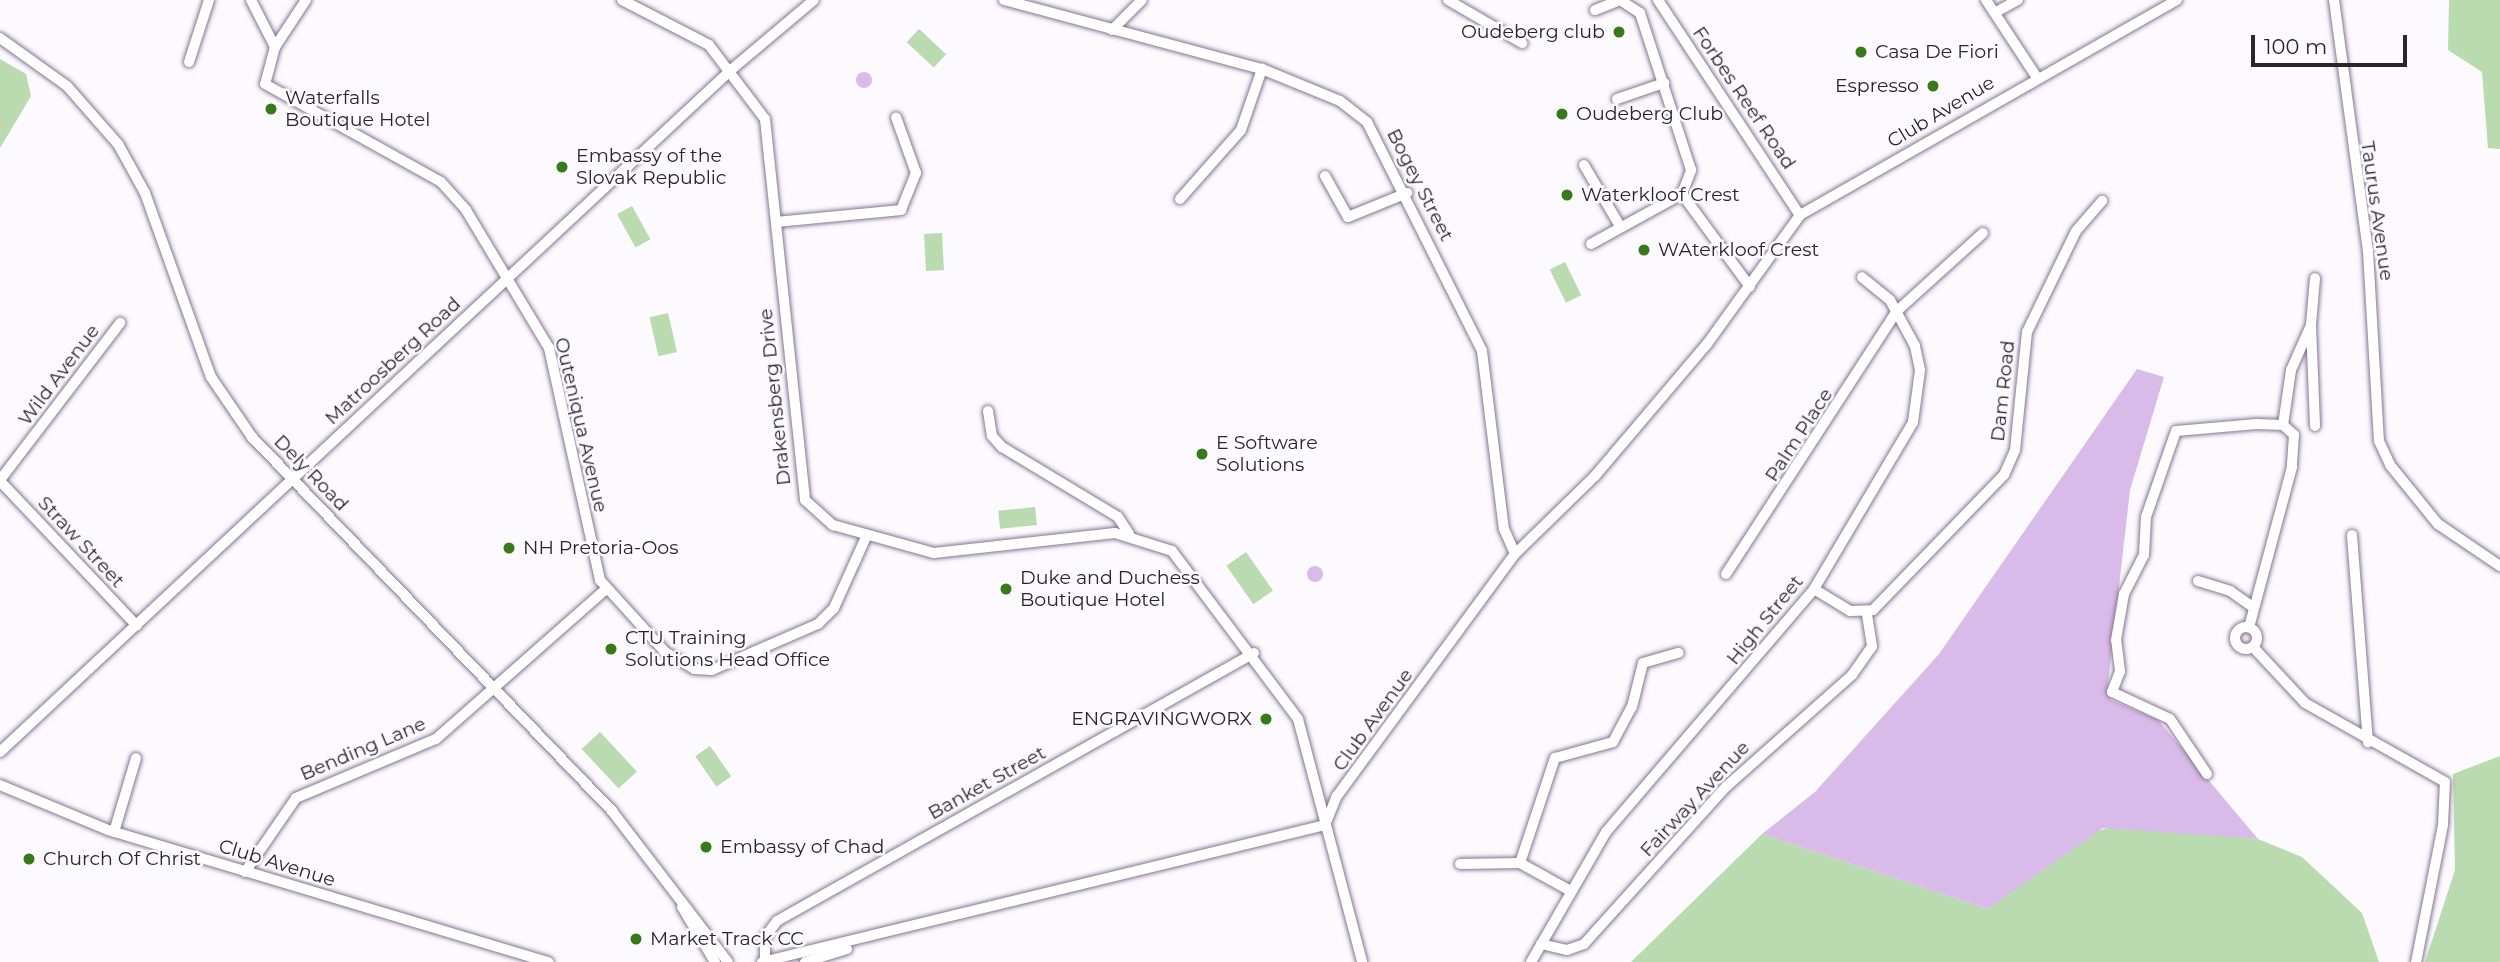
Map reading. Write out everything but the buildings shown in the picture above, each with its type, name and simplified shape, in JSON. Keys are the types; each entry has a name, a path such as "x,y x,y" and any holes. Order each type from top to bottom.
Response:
{"street":[{"path":"189,62 209,0"},
{"path":"251,0 275,47 306,0"},
{"name":"Drakensberg Drive","path":"622,0 692,33 732,69 765,119 799,488 826,521 867,535 948,554 1129,534"},
{"name":"Matroosberg Road","path":"0,752 732,69 814,0"},
{"name":"Bogey Street","path":"1004,0 1262,69 1356,111 1384,146 1486,364 1504,529 1516,554"},
{"path":"1112,30 1142,0"},
{"path":"1448,0 1522,43"},
{"path":"1591,244 1682,194 1691,170 1640,13 1620,0 1595,10"},
{"name":"Forbes Reef Road","path":"1658,0 1800,215"},
{"path":"1986,0 2036,76"},
{"path":"1996,12 2018,0"},
{"name":"Club Avenue","path":"1325,825 1337,796 1516,554 1595,476 1750,287 1800,215 2036,76 2177,0"},
{"name":"Taurus Avenue","path":"2334,0 2368,251 2377,427 2384,454 2419,504 2455,540 2500,566"},
{"name":"Dely Road","path":"0,38 67,86 118,144 145,193 215,384 291,478 612,811 728,962"},
{"name":"Outeniqua Avenue","path":"275,47 262,74 266,86 440,182 509,276 548,348 591,550 606,589 673,659 712,670 827,617 867,535"},
{"path":"1180,199 1241,130 1262,69"},
{"path":"1617,99 1664,83"},
{"path":"776,222 901,210 916,173 896,117"},
{"path":"1584,165 1620,226"},
{"path":"1325,176 1348,217 1407,193"},
{"path":"1682,194 1750,287"},
{"name":"Dam Road","path":"1867,613 2009,468 2027,332 2076,231 2102,201"},
{"name":"Palm Place","path":"1726,574 1896,311 1983,233"},
{"name":"High Street","path":"1531,962 1569,890 1606,832 1814,589 1916,413 1919,361 1896,311 1862,277"},
{"path":"2315,278 2311,325 2315,426"},
{"name":"Wild Avenue","path":"0,481 120,323"},
{"path":"2283,425 2291,370 2311,325"},
{"path":"988,411 992,436 1002,447 1118,517 1129,534 1182,559 1254,653 1298,719 1362,962"},
{"path":"2207,774 2170,719 2112,692 2120,665 2116,640 2124,594 2144,555 2146,517 2176,431 2283,425 2294,435 2292,467 2249,627"},
{"name":"Straw Street","path":"0,481 137,626"},
{"path":"2352,535 2368,741"},
{"path":"2198,581 2230,591 2254,608"},
{"name":"Bending Lane","path":"245,872 296,798 436,739 497,691 606,589"},
{"path":"1814,589 1867,613"},
{"name":"Fairway Avenue","path":"1541,944 1567,950 1584,944 1727,786 1858,669 1872,646 1867,613"},
{"path":"2249,627 2257,634 2253,647"},
{"path":"2249,627 2238,630 2235,640 2242,649 2253,647"},
{"path":"2253,647 2293,694 2368,741 2441,777 2447,789 2416,962"},
{"name":"Banket Street","path":"764,962 765,937 777,921 1254,653"},
{"path":"1520,863 1555,758 1613,742 1632,706 1643,663 1679,653"},
{"path":"114,832 136,758"},
{"path":"1313,780 1337,796"},
{"name":"Club Avenue","path":"0,785 114,832 549,962"},
{"path":"764,962 879,937 1325,825"},
{"path":"1460,864 1520,863 1569,890"},
{"name":"Dely Road","path":"674,889 715,962"},
{"path":"805,962 879,937"}],"green space":[{"path":"2449,0 2500,0 2500,149 2488,148 2482,72 2448,50"},
{"path":"919,29 946,54 934,67 907,42"},
{"path":"0,59 26,74 31,96 0,148"},
{"path":"632,206 650,239 636,247 617,214"},
{"path":"942,233 944,270 926,271 924,234"},
{"path":"1565,262 1581,295 1566,303 1550,269"},
{"path":"668,313 677,352 658,356 649,317"},
{"path":"1035,507 1037,525 1000,529 998,511"},
{"path":"1246,552 1273,591 1253,604 1226,566"},
{"path":"600,732 637,771 619,789 582,749"},
{"path":"710,746 731,776 716,787 695,756"},
{"path":"2500,756 2500,962 2425,962 2455,870 2453,774"},
{"path":"2114,826 2258,839 2302,857 2362,913 2379,962 1631,962 1762,834 1988,909 2094,832"}],"shaded area":[{"path":"864,72 870,74 870,86 864,88 858,86 856,80 858,74"},
{"path":"2137,369 2164,377 2130,490 2107,692 2111,700 2158,720 2258,839 2103,828 1988,909 1762,834 1815,792 1939,654"},
{"path":"1315,566 1321,568 1321,580 1315,582 1309,580 1307,574 1309,568"}],"place":[{"name":"Oudeberg club","path":"1619,32"},
{"name":"Casa De Fiori","path":"1861,52"},
{"name":"Espresso","path":"1933,86"},
{"name":"Waterfalls Boutique Hotel","path":"271,109"},
{"name":"Oudeberg Club","path":"1562,114"},
{"name":"Embassy of the Slovak Republic","path":"562,167"},
{"name":"Waterkloof Crest","path":"1567,195"},
{"name":"WAterkloof Crest","path":"1644,250"},
{"name":"E Software Solutions","path":"1202,454"},
{"name":"NH Pretoria-Oos","path":"509,548"},
{"name":"Duke and Duchess Boutique Hotel","path":"1006,589"},
{"name":"CTU Training Solutions Head Office","path":"611,649"},
{"name":"ENGRAVINGWORX","path":"1266,719"},
{"name":"Embassy of Chad","path":"706,847"},
{"name":"Church Of Christ","path":"29,859"},
{"name":"Market Track CC","path":"636,939"}]}
